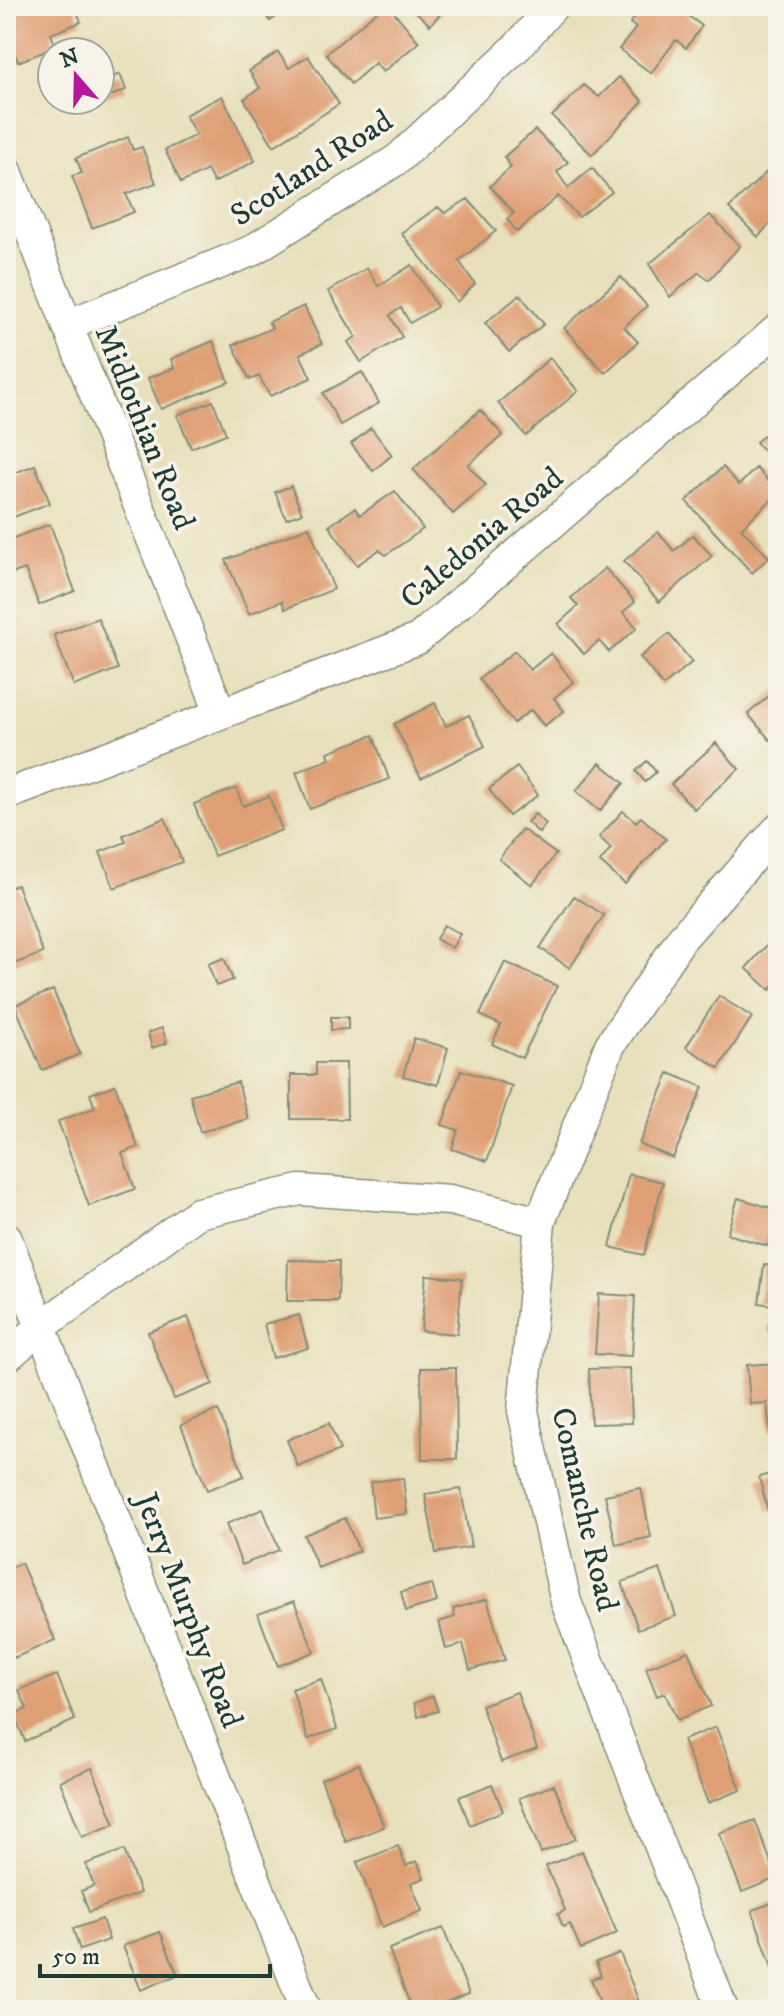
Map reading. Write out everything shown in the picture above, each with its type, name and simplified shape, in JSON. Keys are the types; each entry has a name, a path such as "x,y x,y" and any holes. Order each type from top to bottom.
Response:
{"street":[{"name":"Scotland Road","path":"67,325 251,251 398,159 518,46 553,6"},
{"name":"Midlothian Road","path":"6,169 220,712"},
{"name":"Caledonia Road","path":"6,795 418,639 778,329"},
{"name":"Comanche Road","path":"723,2010 566,1602 523,1411 540,1222 610,1045 682,938 778,829"},
{"path":"6,1358 42,1326 198,1213 300,1190 450,1200 540,1222"},
{"name":"Jerry Murphy Road","path":"6,1237 306,2010"}],"building":[{"path":"6,6 75,6 81,22 52,36 36,36 36,55 18,62 6,31"},
{"path":"260,6 277,6 281,13 270,21"},
{"path":"383,6 389,6 419,42 383,72 375,63 351,84 326,54"},
{"path":"410,6 448,6 430,25"},
{"path":"643,6 675,6 702,26 686,48 676,40 651,73 619,49 636,28 630,23"},
{"path":"278,52 289,68 308,56 339,104 274,146 244,99 260,88 249,71"},
{"path":"120,74 126,90 116,94 116,76"},
{"path":"619,77 643,101 592,155 552,116 584,85 599,97"},
{"path":"222,96 255,161 214,183 207,170 181,183 165,150 196,135 185,115"},
{"path":"535,130 568,162 557,172 568,188 592,168 612,192 579,217 558,196 517,232 507,219 514,213 490,186 511,167 504,157"},
{"path":"128,137 133,150 142,147 156,183 126,194 134,212 92,228 72,176 82,173 76,158"},
{"path":"778,161 778,215 758,237 729,208"},
{"path":"468,199 496,231 459,261 475,284 457,302 401,233 438,207 445,213"},
{"path":"710,215 740,246 709,280 699,272 670,297 649,264"},
{"path":"412,265 437,307 410,323 401,308 390,315 402,337 361,362 348,342 356,337 328,291 367,268 378,286"},
{"path":"621,277 647,306 624,327 638,342 605,373 564,328"},
{"path":"520,295 544,324 509,352 485,323"},
{"path":"304,306 322,344 300,354 311,378 270,396 259,376 250,380 233,345 272,328 269,322"},
{"path":"213,341 229,382 161,409 148,378 174,368 171,359"},
{"path":"550,358 578,391 526,436 498,403"},
{"path":"362,372 379,403 340,425 323,393"},
{"path":"213,401 226,434 191,448 177,415"},
{"path":"480,410 503,435 468,465 486,485 453,514 413,469"},
{"path":"778,424 778,468 756,442"},
{"path":"371,428 392,455 373,471 351,444"},
{"path":"6,459 12,474 35,465 50,503 6,520"},
{"path":"723,467 739,485 756,468 778,491 741,528 769,557 752,573 686,501"},
{"path":"291,486 302,513 286,519 275,492"},
{"path":"395,491 423,529 386,555 379,550 357,565 329,526 355,508 360,515"},
{"path":"50,524 75,591 39,605 25,569 6,576 6,541"},
{"path":"309,527 334,589 285,609 282,601 249,614 226,560"},
{"path":"658,532 674,551 693,535 712,556 659,602 624,561"},
{"path":"605,568 635,602 623,612 637,628 609,652 599,641 584,654 558,624 578,606 571,598"},
{"path":"98,618 118,669 74,686 54,635"},
{"path":"669,634 692,662 663,686 640,657"},
{"path":"515,651 530,670 551,653 573,682 554,698 564,711 544,726 531,710 514,723 479,679"},
{"path":"778,688 778,733 770,740 748,714"},
{"path":"435,703 446,726 469,715 485,746 421,778 394,724"},
{"path":"373,735 389,779 310,809 296,772 330,759 328,752"},
{"path":"716,743 739,769 694,809 671,784"},
{"path":"647,761 656,772 645,782 636,771"},
{"path":"600,763 624,783 600,811 576,791"},
{"path":"517,767 538,795 509,816 489,789"},
{"path":"236,788 243,806 269,796 282,830 214,856 194,804"},
{"path":"623,811 636,822 641,817 666,839 625,884 600,862 611,848 599,837"},
{"path":"535,814 546,824 539,833 527,822"},
{"path":"165,818 182,862 114,888 100,852 126,842 123,835"},
{"path":"522,829 556,854 532,885 499,859"},
{"path":"17,885 43,953 6,967 6,889"},
{"path":"574,896 604,915 570,968 540,948"},
{"path":"444,925 460,934 452,948 436,939"},
{"path":"778,933 778,981 770,990 746,968"},
{"path":"224,958 233,980 216,986 208,964"},
{"path":"505,962 557,986 522,1058 492,1044 501,1025 480,1015"},
{"path":"53,990 80,1054 42,1070 15,1005"},
{"path":"719,996 752,1017 719,1068 686,1047"},
{"path":"331,1017 348,1017 348,1029 331,1030"},
{"path":"162,1028 167,1043 152,1048 148,1033"},
{"path":"414,1038 448,1048 438,1085 403,1076"},
{"path":"316,1063 346,1063 347,1119 291,1119 291,1075 316,1075"},
{"path":"461,1070 512,1086 487,1161 452,1149 458,1130 442,1125"},
{"path":"669,1073 703,1087 673,1158 639,1144"},
{"path":"238,1082 248,1119 200,1132 190,1095"},
{"path":"115,1085 138,1147 122,1153 135,1189 89,1206 58,1121 95,1108 90,1094"},
{"path":"629,1174 663,1182 644,1255 610,1247"},
{"path":"738,1198 778,1210 768,1246 727,1234"},
{"path":"288,1260 339,1261 338,1301 287,1301"},
{"path":"764,1265 778,1266 778,1333 769,1332 772,1305 759,1303"},
{"path":"426,1275 462,1278 457,1334 421,1331"},
{"path":"599,1294 635,1296 632,1356 595,1354"},
{"path":"299,1315 308,1348 273,1358 264,1324"},
{"path":"188,1317 213,1384 174,1399 148,1332"},
{"path":"778,1363 778,1431 770,1431 767,1403 750,1404 747,1365"},
{"path":"421,1368 456,1368 457,1459 422,1459"},
{"path":"630,1368 632,1423 591,1424 589,1369"},
{"path":"218,1410 244,1476 207,1490 181,1425"},
{"path":"329,1423 340,1450 298,1467 287,1440"},
{"path":"778,1472 778,1509 768,1511 759,1477"},
{"path":"403,1478 407,1514 374,1518 370,1482"},
{"path":"641,1488 651,1537 616,1545 605,1495"},
{"path":"461,1489 471,1547 436,1553 425,1494"},
{"path":"263,1509 279,1550 242,1565 226,1524"},
{"path":"345,1518 359,1551 318,1568 304,1535"},
{"path":"21,1563 55,1640 14,1658 6,1640 6,1570"},
{"path":"660,1569 676,1616 638,1629 622,1582"},
{"path":"432,1584 437,1602 406,1611 401,1592"},
{"path":"487,1599 505,1660 470,1670 463,1644 446,1649 439,1622 455,1617 453,1609"},
{"path":"294,1601 314,1652 278,1666 258,1614"},
{"path":"688,1651 711,1706 677,1720 665,1693 657,1696 646,1668"},
{"path":"57,1675 75,1720 25,1741 14,1714 27,1709 19,1690"},
{"path":"321,1679 337,1729 308,1739 292,1689"},
{"path":"517,1692 537,1749 501,1762 481,1705"},
{"path":"433,1696 438,1711 418,1717 414,1703"},
{"path":"716,1727 741,1790 708,1803 683,1740"},
{"path":"359,1764 384,1827 346,1842 321,1779"},
{"path":"92,1768 115,1824 82,1837 60,1781"},
{"path":"492,1784 503,1811 470,1825 459,1797"},
{"path":"554,1785 576,1839 541,1853 519,1798"},
{"path":"755,1820 777,1878 742,1892 719,1833"},
{"path":"398,1846 406,1866 417,1861 424,1878 411,1883 422,1911 382,1927 357,1862"},
{"path":"124,1850 140,1893 89,1912 81,1891 94,1886 86,1864"},
{"path":"582,1851 617,1933 581,1949 570,1924 563,1927 558,1914 565,1910 546,1866"},
{"path":"778,1901 778,1972 774,1973 752,1910"},
{"path":"102,1919 109,1940 80,1950 73,1929"},
{"path":"443,1928 469,1994 428,2010 412,2010 389,1949"},
{"path":"160,1932 178,1975 141,1990 123,1946"},
{"path":"620,1953 642,2010 603,2010 591,1979 601,1976 596,1962"}]}
